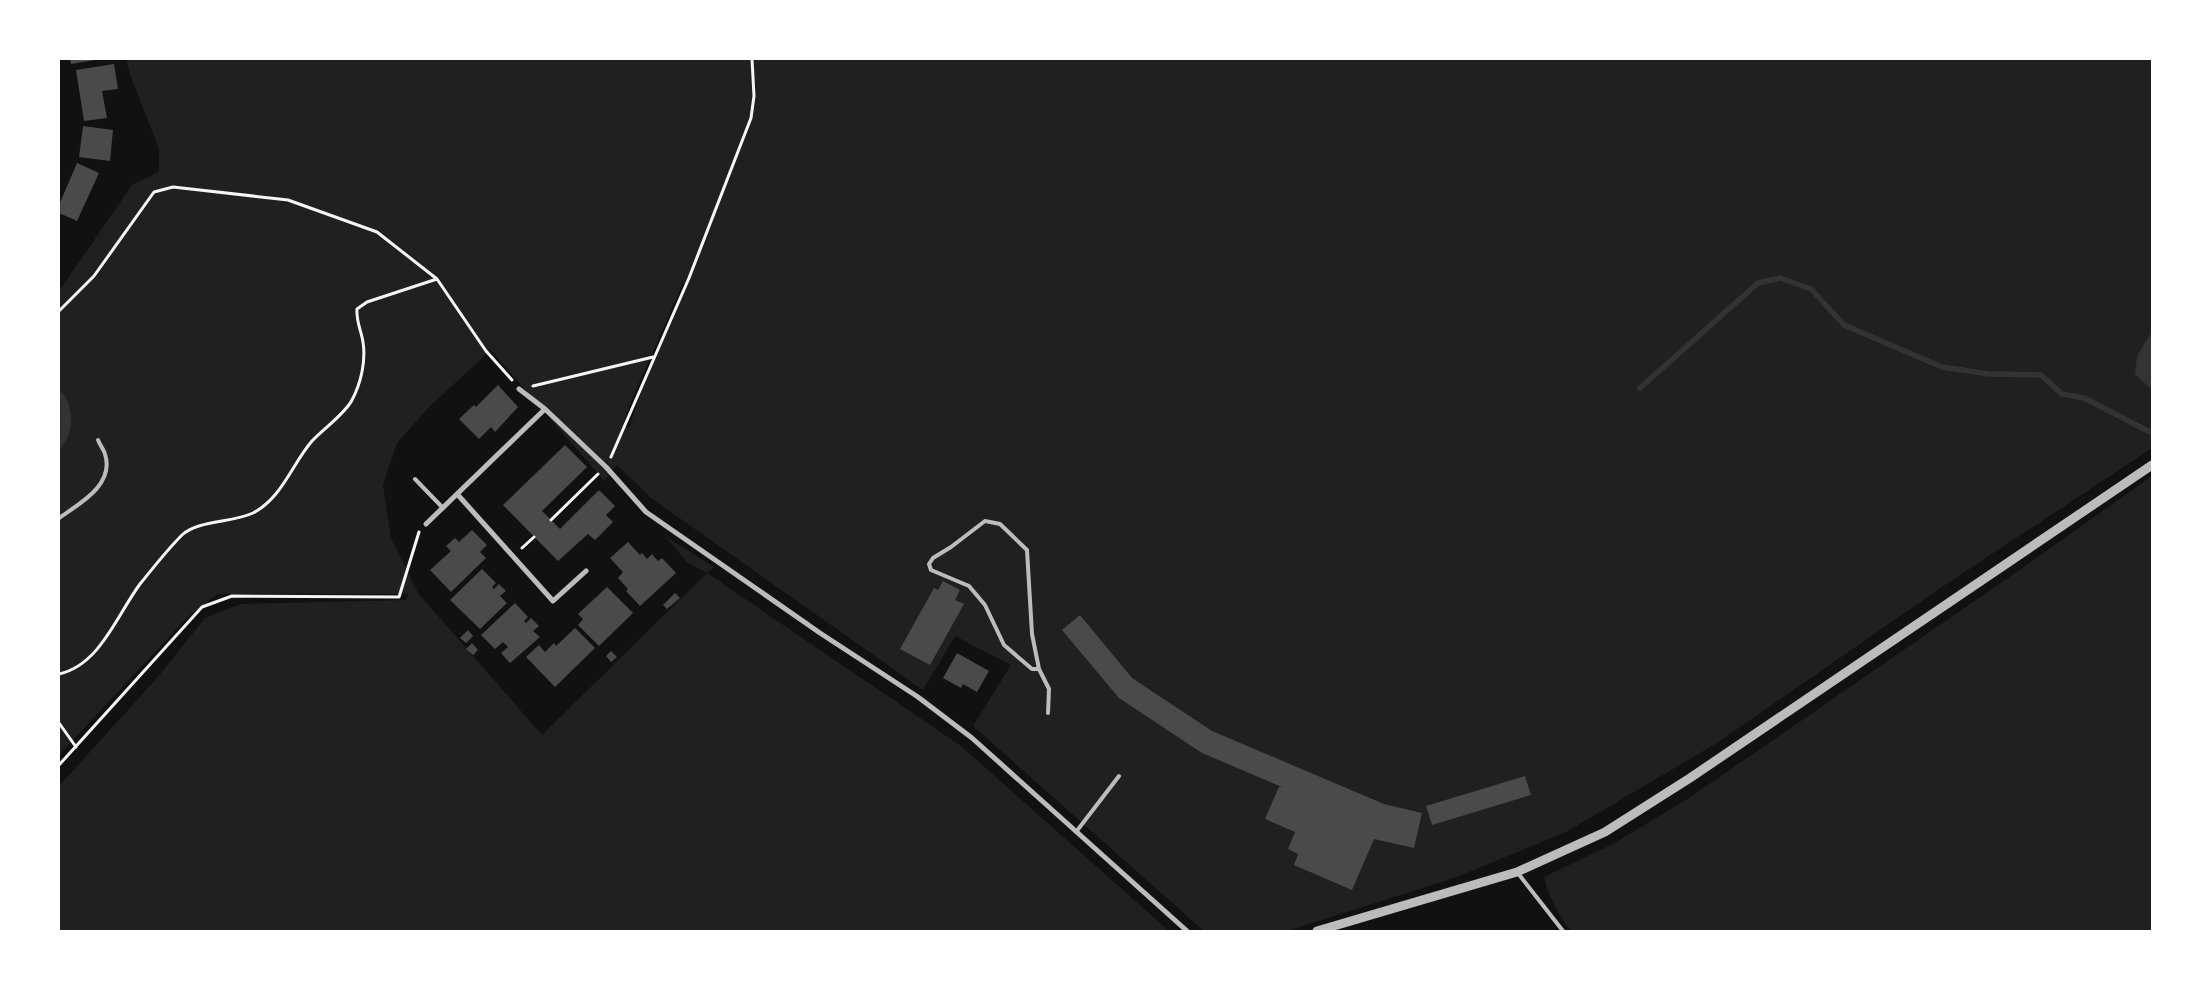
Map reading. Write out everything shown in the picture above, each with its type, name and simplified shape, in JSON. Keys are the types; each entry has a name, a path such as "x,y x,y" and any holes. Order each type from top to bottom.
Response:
{"street":[{"path":"519,389 545,409 606,467 646,512 820,633 918,697 972,738 1187,931"},
{"path":"426,524 545,409"},
{"path":"1317,931 1517,872 1605,832 1690,778 2152,465"},
{"path":"458,495 553,601 586,571"}],"lane":[{"path":"59,518 99,487 106,471 106,455 98,440"},
{"path":"415,479 443,508"},
{"path":"1039,669 1032,669 1004,645 986,605 969,586 931,570 930,564 933,558 951,547 985,520 1000,524 1027,550 1032,634 1039,669 1049,689 1048,713"},
{"path":"1076,832 1119,776"},
{"path":"1517,872 1564,931"}],"path":[{"path":"551,520 606,467 705,240 751,118 754,96 752,59"},
{"path":"59,311 94,276 154,192 173,187 288,200 377,232 437,279 486,351 519,389 653,357"},
{"path":"59,674 72,671 95,652 140,584 183,534 194,527 238,519 255,512 276,495 312,441 351,402 364,364 363,342 356,317 357,309 367,302 437,279"},
{"path":"59,765 202,607 232,596 399,597 417,535 426,524"},
{"path":"59,723 76,747"}],"shaded area":[{"path":"126,59 2152,59 2152,448 1936,591 1717,743 1566,832 1454,878 1287,931 1204,931 973,726 1011,665 955,636 923,690 651,498 617,465 604,481 491,350 430,406 397,443 383,485 391,538 418,593 542,735 707,573 961,746 1169,931 59,931 59,786 157,678 205,618 241,604 406,600 408,594 217,594 186,619 59,755 59,289 132,185 159,172 159,149","holes":["683,283 686,285 653,357 629,428 623,423 630,404"]},
{"path":"2152,331 2152,390 2135,374 2137,356"},
{"path":"59,390 66,398 70,408 71,419 68,436 59,451"},
{"path":"2152,476 2152,931 1571,931 1555,906 1544,877 1615,843 1692,796"},
{"path":"666,537 714,567 707,573 687,562"}],"building":[{"path":"70,59 95,59 95,60 71,64"},
{"path":"114,64 118,89 102,91 107,118 84,121 76,70"},
{"path":"83,126 113,130 110,161 79,157"},
{"path":"77,163 99,173 77,221 59,213 59,205"},
{"path":"498,385 518,407 495,432 491,427 479,439 459,419 474,405 476,407"},
{"path":"565,445 587,467 542,511 560,529 599,490 615,506 606,515 613,522 595,540 588,534 558,561 503,505"},
{"path":"472,530 487,545 480,552 486,558 451,592 430,570 451,551 446,546 455,538 459,542"},
{"path":"628,542 640,555 642,553 647,559 652,554 658,561 662,558 676,573 640,606 626,591 628,589 618,578 623,572 610,558"},
{"path":"482,569 496,583 492,587 494,589 499,584 506,591 500,596 507,603 480,629 450,600"},
{"path":"943,581 960,590 955,600 964,604 930,665 900,649 934,588 938,590"},
{"path":"607,587 633,613 599,646 578,625 583,619 578,614"},
{"path":"675,593 680,598 667,609 663,605"},
{"path":"515,603 528,617 524,621 526,623 531,618 539,626 533,631 540,637 510,663 501,653 508,647 503,642 495,649 481,635"},
{"path":"1080,615 1132,678 1212,731 1384,804 1422,813 1414,848 1374,839 1352,890 1294,865 1298,854 1288,849 1295,832 1265,819 1279,787 1282,787 1202,753 1119,698 1062,630"},
{"path":"575,628 595,648 555,687 526,657 539,645 545,652 554,643 556,646"},
{"path":"468,630 473,636 466,643 460,638"},
{"path":"472,643 478,650 473,655 466,649"},
{"path":"611,651 617,657 611,662 606,656"},
{"path":"957,653 989,671 977,692 963,684 961,688 943,678"},
{"path":"1525,776 1531,795 1432,825 1426,806"}],"waterway":[{"path":"1640,388 1758,283 1780,278 1811,289 1844,325 1942,367 1989,374 2041,375 2062,394 2084,398 2152,433"}]}
